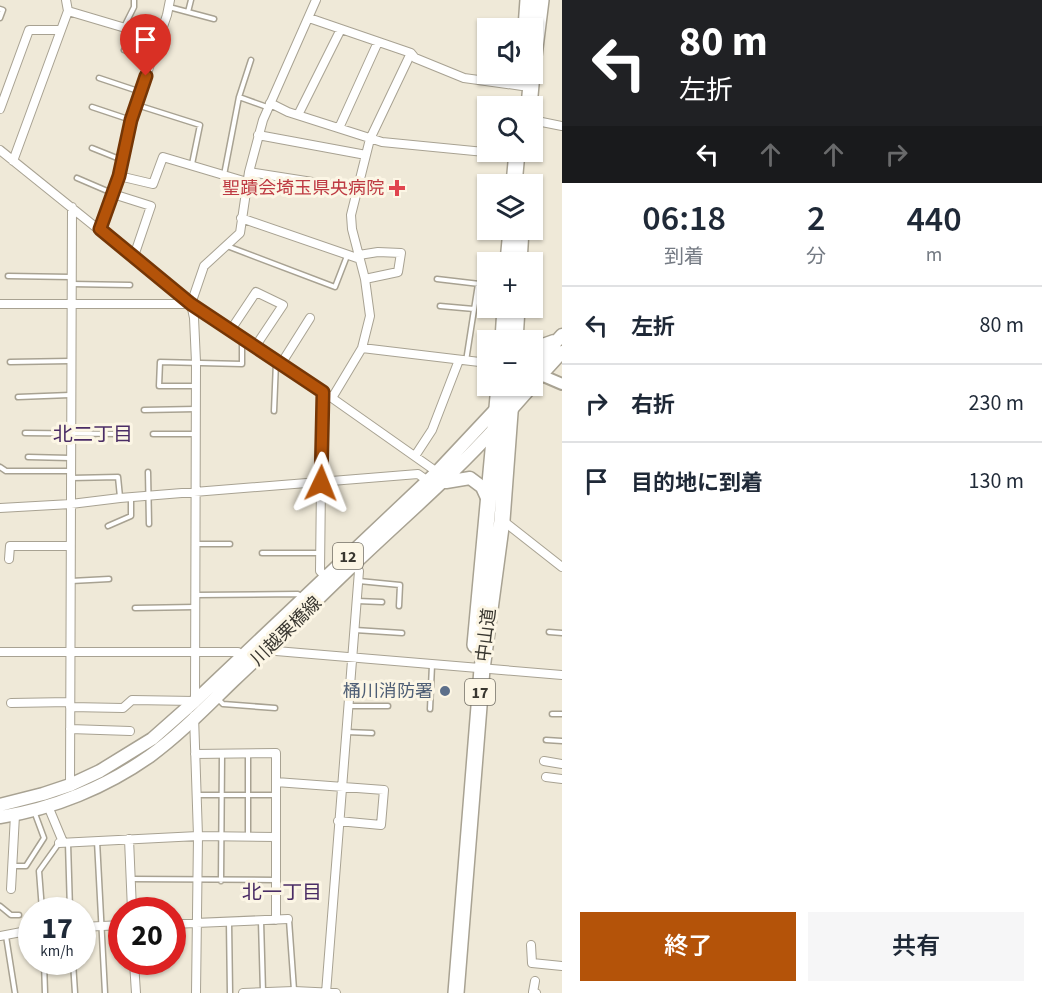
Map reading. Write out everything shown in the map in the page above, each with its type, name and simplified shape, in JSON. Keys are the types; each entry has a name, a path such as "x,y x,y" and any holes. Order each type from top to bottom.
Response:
{"highway":[{"path":"527,18 528,0"},
{"path":"539,18 541,0"},
{"path":"516,318 516,330"},
{"name":"中山道","path":"493,512 496,427 507,396"},
{"name":"中山道","path":"447,993 503,409"},
{"name":"中山道","path":"456,993 477,668"}],"main road":[{"path":"516,325 518,330"},
{"path":"543,345 561,336"},
{"name":"川越栗橋線","path":"543,362 561,336"},
{"name":"川越栗橋線","path":"543,366 562,352"},
{"name":"川越栗橋線","path":"0,817 48,806 97,786 149,756 194,718 271,646 353,565 503,409 519,396"},
{"name":"川越栗橋線","path":"0,805 44,794 100,771 132,753 172,723 303,598 496,427"},
{"path":"436,478 462,478 477,482 486,494 493,512"}],"street":[{"path":"13,160 68,11 66,0"},
{"path":"196,993 198,836 194,718 196,362 195,318 191,304 204,266 240,233 247,182 258,135 316,0"},
{"path":"100,229 119,176 131,120 169,4"},
{"path":"68,11 159,38"},
{"path":"309,18 411,53 415,58 464,78 477,78"},
{"path":"298,115 341,29"},
{"path":"0,109 29,30 61,30"},
{"path":"339,128 378,42"},
{"path":"332,398 362,348 370,316 365,279 352,229 351,215 370,139 411,53"},
{"path":"269,105 382,142 477,150"},
{"path":"543,122 562,126"},
{"path":"258,135 366,155"},
{"path":"0,150 191,304 415,456 436,478"},
{"path":"119,176 153,184 163,157 247,182"},
{"path":"249,172 357,189"},
{"path":"113,194 151,206 134,256"},
{"path":"70,785 72,207"},
{"path":"241,218 347,255 359,257 378,252 401,253 399,272 365,279"},
{"path":"230,331 256,292 283,305 255,347"},
{"path":"0,304 191,304"},
{"path":"278,362 310,318"},
{"path":"362,348 477,362"},
{"path":"415,456 432,430 462,360"},
{"path":"543,374 562,384"},
{"path":"0,508 418,474 436,478"},
{"path":"321,483 320,571 326,577"},
{"path":"493,512 562,567"},
{"path":"9,559 10,546 70,546"},
{"path":"326,993 359,571 353,565"},
{"path":"271,646 276,651 353,659 562,675"},
{"path":"0,652 238,652 242,656"},
{"path":"11,703 123,708 132,700 195,701"},
{"path":"70,729 130,731"},
{"path":"195,754 276,753 276,920"},
{"path":"544,760 562,764"},
{"path":"546,777 562,778"},
{"path":"276,782 384,790 381,825 338,821"},
{"path":"48,806 63,842 198,836 276,837"},
{"path":"11,889 15,815"},
{"path":"129,839 131,897"},
{"path":"186,923 288,919"},
{"path":"96,926 108,926"},
{"path":"3,935 18,932"},
{"path":"531,945 532,963 562,966"},
{"path":"135,975 136,993"},
{"path":"535,981 533,992 536,993"},
{"path":"243,993 336,993"}],"lane":[{"path":"124,27 134,7 134,0"},
{"path":"188,12 191,0"},
{"path":"169,4 214,19"},
{"path":"0,9 3,10 0,18"},
{"path":"124,50 152,60"},
{"path":"224,175 239,97 251,60"},
{"path":"99,78 141,92"},
{"path":"239,97 269,105"},
{"path":"136,105 200,125 192,165"},
{"path":"92,107 131,120"},
{"path":"92,148 122,160"},
{"path":"78,178 113,194"},
{"path":"225,246 335,287 347,255"},
{"path":"8,276 130,285"},
{"path":"437,279 477,284"},
{"path":"462,360 477,290"},
{"path":"440,306 474,309"},
{"path":"196,386 159,386 160,362 242,364 242,339"},
{"path":"10,362 70,361"},
{"path":"274,411 278,362"},
{"path":"321,483 323,392"},
{"path":"18,397 70,395"},
{"path":"144,410 196,409"},
{"path":"25,433 122,434"},
{"path":"153,434 196,434"},
{"path":"28,457 70,458"},
{"path":"0,467 6,471 118,477 120,498"},
{"path":"148,472 149,524"},
{"path":"108,526 131,516 131,497"},
{"path":"195,544 230,544"},
{"path":"262,553 321,553"},
{"path":"71,581 109,579"},
{"path":"358,581 400,585 399,606"},
{"path":"196,595 298,594 303,598"},
{"path":"357,601 382,602"},
{"path":"135,608 195,607"},
{"path":"355,630 402,633"},
{"path":"549,632 562,633"},
{"path":"430,709 432,665"},
{"path":"216,698 223,704 275,708"},
{"path":"348,706 388,706"},
{"path":"552,714 562,714"},
{"path":"346,732 372,733"},
{"path":"546,740 562,741"},
{"path":"221,881 222,754"},
{"path":"248,754 248,837"},
{"path":"196,795 275,795"},
{"path":"12,866 26,866 44,838 33,810"},
{"path":"97,841 105,993"},
{"path":"41,897 39,871 63,842"},
{"path":"63,842 69,897"},
{"path":"130,879 276,880"},
{"path":"0,906 11,915 18,915"},
{"path":"288,919 294,992"},
{"path":"261,920 263,993"},
{"path":"229,921 230,993"},
{"path":"3,935 15,993"},
{"path":"44,975 45,993"},
{"path":"74,975 75,993"}],"place":[{"name":"聖蹟会埼玉県央病院","path":"397,188"},
{"name":"桶川消防署","path":"445,691"}],"district":[{"name":"北二丁目","path":"93,434"},
{"name":"北一丁目","path":"282,892"}],"route":[{"path":"146,76 131,120 119,176 100,229 191,304 323,392 321,483"}]}
